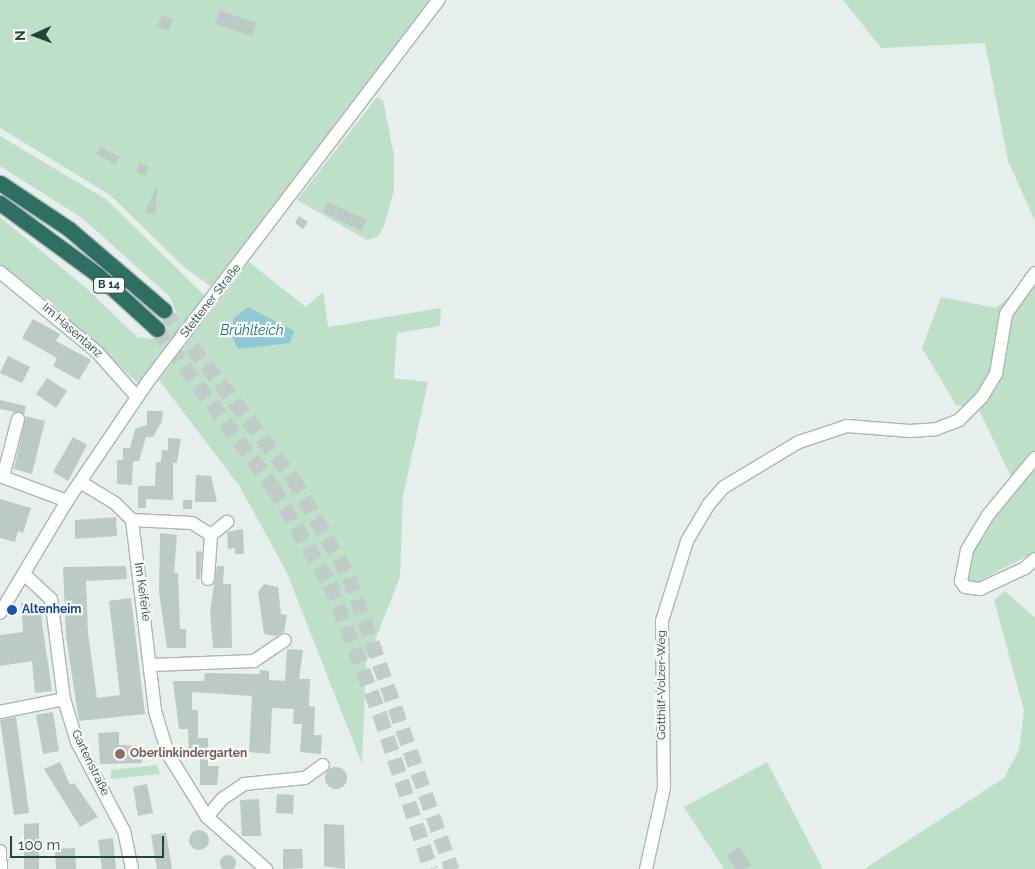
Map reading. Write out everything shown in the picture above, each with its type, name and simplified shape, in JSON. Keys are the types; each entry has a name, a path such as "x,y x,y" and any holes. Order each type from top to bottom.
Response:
{"highway":[{"name":"B 14","path":"0,183 69,229 164,310"},
{"name":"B 14","path":"0,203 92,270 157,330"}],"street":[{"name":"Stettener Straße","path":"0,613 25,575 67,501 137,397 439,0"},
{"name":"Im Hasentanz","path":"0,272 97,352 137,397"},
{"name":"Gotthilf-Volzer-Weg","path":"646,869 664,788 662,621 687,541 709,504 724,487 799,442 847,426 910,431 936,428 959,420 982,397 996,374 1006,314 1035,272"},
{"path":"18,419 1,476 67,501"},
{"path":"1035,458 988,516 967,550 960,574 965,587 974,590 1025,568 1035,559"},
{"path":"80,482 116,503 132,520 192,523 211,535"},
{"name":"Im Keiferle","path":"132,520 152,665 155,711 168,754 208,817 266,869"},
{"path":"208,579 211,535 227,522"},
{"name":"Gartenstraße","path":"25,575 50,599 64,699 77,742 124,831 132,869"},
{"path":"152,665 254,661 284,640"},
{"path":"0,712 64,699"},
{"path":"208,817 222,799 244,784 305,778 323,765"},
{"path":"0,851 1,869"}],"green space":[{"path":"0,0 435,0 213,288 183,266 110,195 0,128"},
{"path":"843,0 1035,0 1035,221 1008,161 985,43 881,48"},
{"path":"377,97 383,100 394,156 394,190 384,226 378,237 367,240 297,200"},
{"path":"0,136 106,199 206,297 140,385 50,302 0,266 0,217 85,287 137,337 154,339 178,317 170,297 82,218 0,166"},
{"path":"249,262 306,307 323,292 328,327 441,308 440,326 397,333 394,378 428,382 403,496 400,577 366,663 362,764 287,573 240,487 159,380"},
{"path":"1035,274 1035,552 975,583 967,581 972,550 1015,485 979,410 956,405 922,348 941,297 996,308"},
{"path":"1005,591 1035,618 1035,869 864,869 1004,778 1019,750 1024,711 994,600"},
{"path":"767,762 823,869 724,869 684,807"},
{"path":"157,765 160,774 111,779 111,770"}],"water":[{"name":"Brühlteich","path":"248,307 294,331 290,343 238,349 231,334 234,318"}],"building":[{"path":"220,10 256,23 252,36 215,24"},
{"path":"162,15 173,20 168,31 157,26"},
{"path":"100,147 119,157 115,164 96,154"},
{"path":"139,163 149,167 146,176 136,172"},
{"path":"158,184 155,214 145,212"},
{"path":"328,202 367,220 361,231 323,212"},
{"path":"299,216 308,222 303,229 295,223"},
{"path":"33,319 60,334 56,341 91,360 79,380 53,366 57,358 22,338"},
{"path":"8,356 30,367 22,383 0,373"},
{"path":"47,378 67,391 56,408 36,394"},
{"path":"0,400 26,406 24,414 0,409"},
{"path":"147,411 163,411 162,421 153,437 146,437 139,461 133,461 132,485 117,484 117,460 123,460 123,448 130,448 135,429 147,425"},
{"path":"26,416 45,421 32,474 14,469"},
{"path":"73,437 87,445 68,481 53,472"},
{"path":"168,438 181,439 177,463 173,463 173,500 146,499 146,508 138,508 138,486 155,486 156,462 161,462 162,450 168,450"},
{"path":"196,475 211,476 217,502 195,502"},
{"path":"0,499 31,508 23,533 18,531 15,542 0,538"},
{"path":"183,500 192,500 192,509 183,509"},
{"path":"116,517 117,536 75,539 75,520"},
{"path":"243,529 244,554 235,554 235,548 228,549 227,532"},
{"path":"160,533 177,535 174,573 178,573 180,629 186,629 186,648 167,648 159,592"},
{"path":"196,551 202,552 200,579 196,579"},
{"path":"126,566 127,579 86,581 88,633 97,698 120,695 109,601 131,598 145,714 79,721 66,637 63,567"},
{"path":"217,566 224,566 223,584 231,584 232,648 213,648 210,612"},
{"path":"264,584 278,587 281,614 287,615 284,632 276,636 264,634 258,592"},
{"path":"39,602 52,691 35,693 32,661 0,666 0,635 23,632 21,603"},
{"path":"287,649 303,650 299,679 310,679 309,706 315,707 314,735 322,735 321,754 300,752 302,724 293,724 294,709 272,708 270,754 249,752 252,696 192,692 192,710 198,710 198,738 208,738 208,766 219,766 217,785 200,785 200,756 189,756 188,729 179,729 173,681 204,681 205,673 260,674 260,670 269,671 269,680 285,681"},
{"path":"53,712 59,751 43,754 36,715"},
{"path":"16,717 29,813 14,815 0,720"},
{"name":"Oberlinkindergarten","path":"119,732 119,745 141,746 142,763 100,764 98,733"},
{"path":"60,762 70,785 74,783 98,817 80,827 44,769"},
{"path":"336,767 344,770 347,778 344,786 336,789 328,786 325,778 328,770"},
{"path":"147,784 153,813 138,816 133,787"},
{"path":"277,794 294,795 293,814 276,813"},
{"path":"259,799 261,836 242,836 240,800"},
{"path":"39,823 39,869 24,869 24,824"},
{"path":"324,824 344,825 345,869 324,866"},
{"path":"199,830 206,833 209,840 206,847 199,850 192,847 189,840 192,833"},
{"path":"166,833 172,869 157,869 151,835"},
{"path":"113,838 116,869 102,869 98,840"},
{"path":"739,847 752,865 746,869 736,869 727,856"},
{"path":"75,848 76,869 56,869 55,849"},
{"path":"283,849 302,849 303,868 283,869"},
{"path":"228,855 234,857 236,863 234,869 228,871 222,869 220,863 222,857"}],"tunnel":[{"path":"164,310 293,478 349,577 452,869"},
{"path":"157,329 273,487 330,584 380,715 431,869"}],"place":[{"name":"Altenheim","path":"12,610"},
{"name":"Oberlinkindergarten","path":"120,754"}]}
